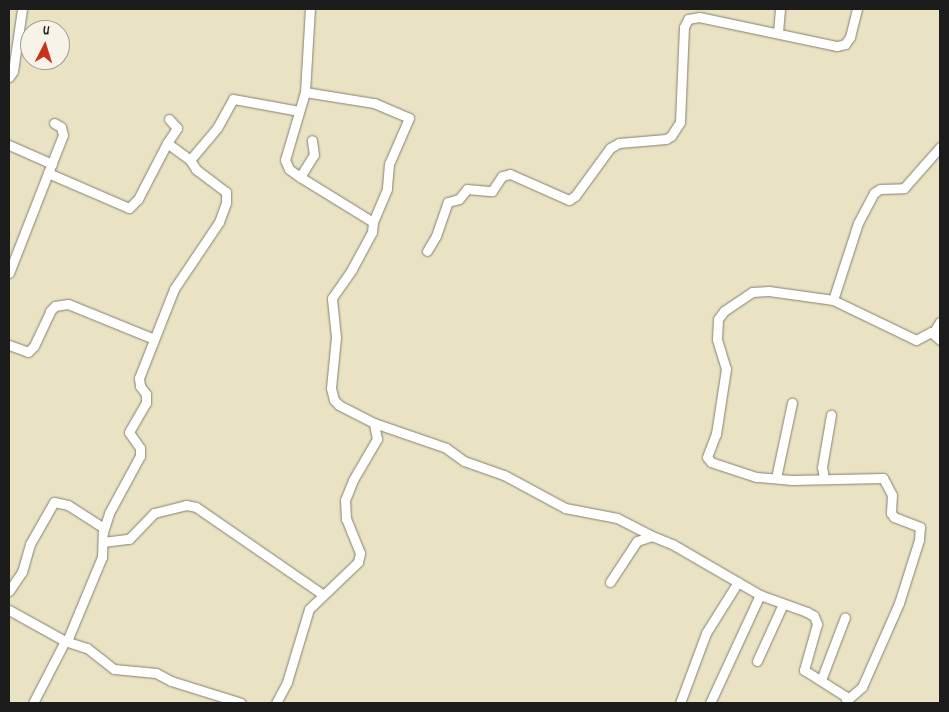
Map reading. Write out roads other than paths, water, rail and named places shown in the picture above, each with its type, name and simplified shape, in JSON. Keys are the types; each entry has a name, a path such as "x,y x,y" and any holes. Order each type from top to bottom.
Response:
{"street":[{"path":"9,77 13,71 22,9"},
{"path":"310,9 305,92 285,160 289,169 300,177 373,222"},
{"path":"778,32 780,9"},
{"path":"427,251 448,202 458,199 467,189 492,190 502,176 510,174 569,200 576,196 610,148 618,143 671,136 680,122 684,27 688,19 699,17 755,32 778,32 842,46 850,37 857,9"},
{"path":"305,92 374,103 408,118 389,164 387,189 373,222 372,232 352,269 336,289 330,305 336,337 332,388 334,400 374,423 446,448 464,461 504,475 565,508 617,518 760,595 807,612 817,619 804,670 820,680 847,702 862,687 899,603 921,533 916,524 897,519 891,513 892,495 883,478 792,480 756,477 711,462 707,457 716,434 726,369 717,339 718,319 724,311 752,292 769,291 833,300 916,340 932,333 940,322"},
{"path":"190,160 217,128 233,99 299,111"},
{"path":"48,173 129,208 138,199 167,143 177,128 168,120"},
{"path":"9,273 63,135 61,127 54,123"},
{"path":"300,177 314,155 312,140"},
{"path":"33,703 89,595 104,551 104,528 121,486 140,456 140,448 129,432 146,403 146,394 140,386 139,378 154,339 174,289 218,222 226,203 226,192 196,169 190,160 167,143"},
{"path":"9,145 52,164"},
{"path":"833,300 858,223 874,193 880,189 904,188 940,147"},
{"path":"9,345 25,352 30,350 50,311 55,306 68,304 154,339"},
{"path":"932,333 940,340"},
{"path":"776,478 792,403"},
{"path":"824,478 822,467 830,415"},
{"path":"276,703 286,682 309,609 322,594 358,562 360,553 346,519 345,500 352,480 376,444 378,433 374,423"},
{"path":"9,591 22,572 30,544 54,502 68,505 104,528"},
{"path":"103,542 129,539 154,513 176,506 191,506 322,594"},
{"path":"610,582 638,541 652,536"},
{"path":"680,703 706,633 738,582"},
{"path":"710,703 760,595"},
{"path":"757,661 783,604"},
{"path":"9,610 66,641 87,648 120,671 149,671 241,703"},
{"path":"820,680 845,617"}]}
